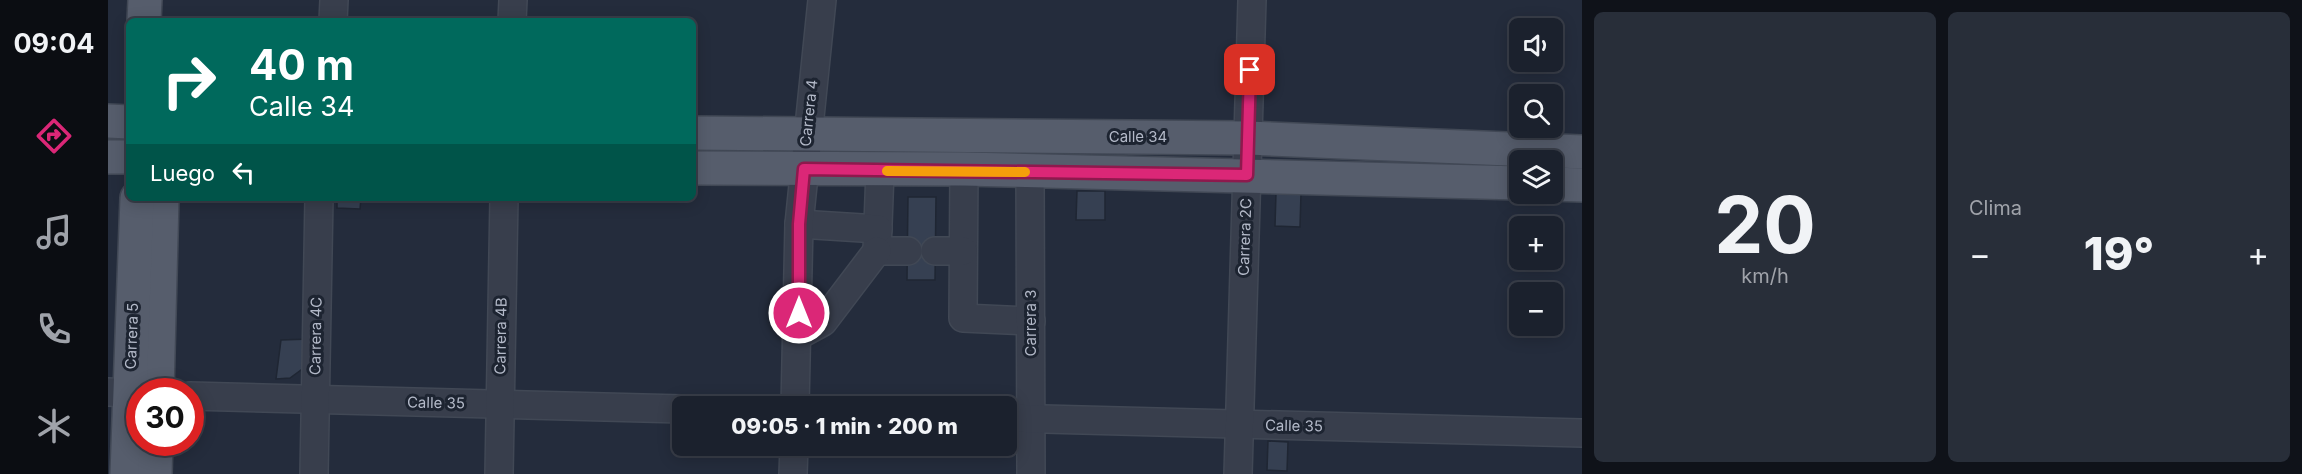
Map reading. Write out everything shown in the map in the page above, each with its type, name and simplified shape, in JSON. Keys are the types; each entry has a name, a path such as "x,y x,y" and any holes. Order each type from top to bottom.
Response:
{"main road":[{"path":"144,18 145,0"},
{"path":"108,121 126,122"},
{"name":"Calle 34","path":"696,133 1248,138 1582,152"},
{"path":"108,157 126,157"},
{"path":"696,168 804,169 879,179 963,178 1030,172 1247,175 1509,183"},
{"path":"1563,184 1582,185"},
{"name":"Carrera 5","path":"132,378 137,201"},
{"name":"Carrera 5","path":"134,378 162,201"},
{"name":"Carrera 5","path":"127,474 128,456"},
{"path":"155,474 156,456"}],"street":[{"path":"333,18 334,0"},
{"path":"513,0 513,18"},
{"name":"Carrera 4","path":"796,396 799,335 799,224 822,0"},
{"name":"Carrera 2C","path":"1238,474 1252,0"},
{"name":"Carrera 3","path":"1030,172 1031,321 1019,418 1031,474"},
{"path":"963,178 963,318 1031,321"},
{"path":"799,335 824,322 877,240 879,179"},
{"name":"Carrera 4C","path":"314,474 319,201"},
{"name":"Carrera 4B","path":"499,474 504,201"},
{"path":"799,224 877,240 908,251"},
{"path":"935,251 963,251"},
{"name":"Calle 35","path":"204,397 672,409"},
{"name":"Calle 35","path":"1019,418 1582,434"},
{"path":"793,474 794,456"}],"building":[{"path":"1077,191 1105,191 1105,220 1076,220"},
{"path":"1276,193 1301,193 1300,227 1275,226"},
{"path":"908,197 936,197 935,280 907,280"},
{"path":"337,201 361,201 360,209 337,208"},
{"path":"310,339 309,364 290,378 276,379 281,340"},
{"path":"1268,441 1288,442 1287,471 1267,470"}],"slow traffic":[{"path":"887,171 964,169 1025,172"}],"route":[{"path":"799,313 799,224 804,169 880,171 964,169 1247,175 1250,70"}]}
